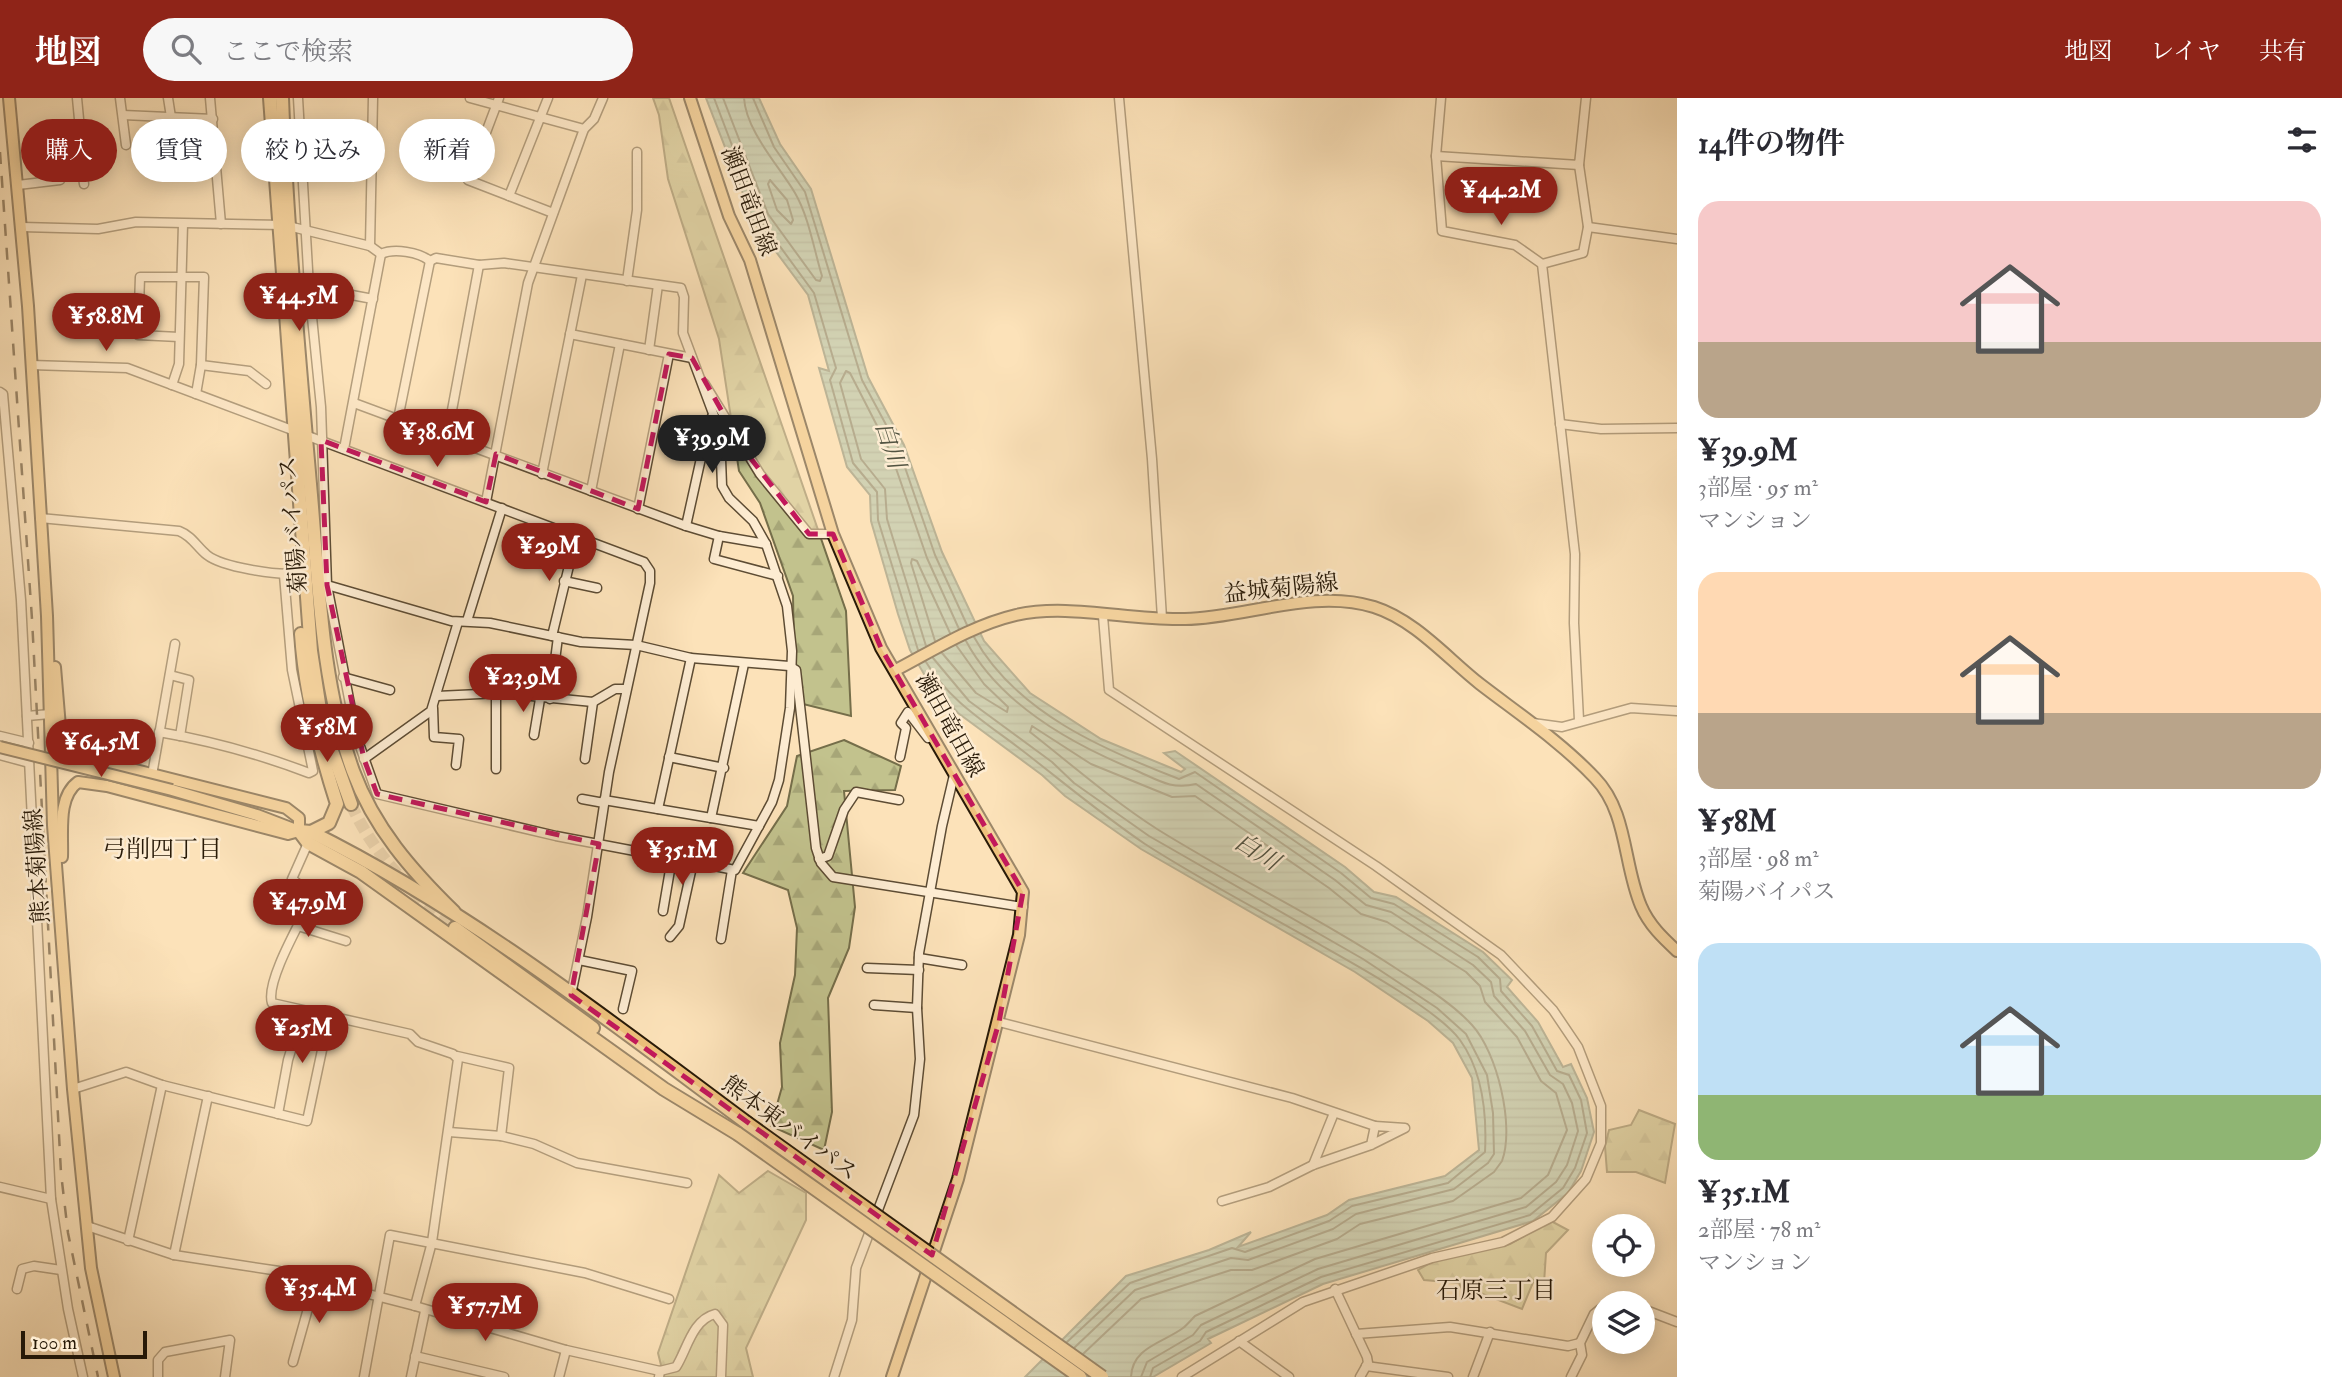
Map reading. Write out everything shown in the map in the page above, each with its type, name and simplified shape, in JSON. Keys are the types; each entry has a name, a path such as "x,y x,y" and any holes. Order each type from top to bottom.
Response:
{"highway":[{"name":"菊陽バイパス","path":"270,98 285,226 300,432 332,699 354,772 377,824 454,922"},
{"name":"菊陽バイパス","path":"282,98 285,226"},
{"name":"菊陽バイパス","path":"300,432 298,494 307,622 318,699 328,743 351,804"},
{"path":"298,494 290,574 304,678 319,749 337,804 336,812 329,823 306,835"},
{"path":"306,835 397,877 454,922"},
{"path":"306,835 375,882 454,922"},
{"path":"375,882 384,884 397,877 399,868 396,849"},
{"name":"熊本東バイパス","path":"454,922 571,995 1102,1377"},
{"name":"熊本東バイパス","path":"454,922 664,1089 738,1134 1080,1377"}],"main road":[{"name":"熊本菊陽線","path":"9,98 32,365 47,616 53,825 61,897 73,1089 87,1226 99,1310 114,1377"},
{"name":"瀬田竜田線","path":"690,98 729,216 750,260 833,534 881,648 1023,892 1023,907 999,1022 958,1180 892,1377"},
{"name":"益城菊陽線","path":"895,670 980,626 1046,611 1185,620 1283,606 1344,601 1376,607 1405,622 1533,723 1595,778 1611,799 1641,905 1659,934 1677,951"},
{"path":"47,616 54,657 61,739 76,755 286,808 299,818 306,835"},
{"path":"0,747 172,790 257,815 306,835"},
{"path":"61,897 64,803 69,788 78,782 249,822 288,834 306,835"}],"street":[{"path":"77,98 79,119"},
{"path":"120,98 126,145"},
{"path":"168,98 172,117"},
{"path":"123,116 213,119 210,98"},
{"path":"299,98 309,287 321,407 327,585 343,677 364,759 377,794 464,816 735,870 772,802 779,780 790,708 789,666 792,651 787,606 765,544 753,521 729,498 722,486 720,432 683,333 684,297 681,288 504,263 479,265 436,258 430,261"},
{"path":"370,246 373,98"},
{"path":"470,98 498,102 583,129"},
{"path":"509,196 543,118 548,98"},
{"path":"485,502 528,283 583,129 594,119 603,98"},
{"path":"1119,98 1152,459 1163,618"},
{"path":"1441,98 1436,156 1442,231 1515,245 1542,264 1575,554 1574,623 1579,720"},
{"path":"1542,264 1583,253 1588,227 1579,165 1586,98"},
{"path":"498,102 468,180 553,213"},
{"path":"627,281 637,210 638,152"},
{"path":"1436,156 1579,165"},
{"path":"18,185 60,180 60,165 81,162 84,184"},
{"path":"218,182 221,224"},
{"path":"22,227 98,229 136,222 285,226 370,246 381,254"},
{"path":"172,385 179,364 183,224"},
{"path":"1588,227 1677,239"},
{"path":"381,254 390,250 424,256 430,261"},
{"path":"345,450 381,254"},
{"path":"398,419 430,261"},
{"path":"447,437 479,265"},
{"path":"542,474 582,275"},
{"path":"179,337 138,335 141,277 204,277 201,365 196,394"},
{"path":"649,350 658,285"},
{"path":"309,287 373,299"},
{"path":"570,334 692,358"},
{"path":"591,491 620,344"},
{"path":"638,509 669,354"},
{"path":"32,365 127,368 576,537 632,555 649,568 650,583 604,801 599,844 571,995"},
{"path":"201,365 249,371 266,384"},
{"path":"699,375 720,405 748,456 801,525 809,534 833,534"},
{"path":"0,392 3,394 10,452 29,743 51,1199 61,1270 83,1377"},
{"path":"354,403 686,526 719,536 765,544"},
{"path":"686,526 709,422 713,415"},
{"path":"1560,424 1601,429 1677,428"},
{"path":"456,765 459,739 433,737 433,708 502,508"},
{"path":"40,518 179,531 187,534 216,561 290,574 292,670 313,771 309,773 264,755 219,742 159,732"},
{"path":"719,536 715,559 778,576"},
{"path":"550,699 555,637 564,581 576,537"},
{"path":"564,581 597,588"},
{"path":"327,585 462,621 555,637 636,645 691,658 789,666 796,670 819,859 833,877 930,890 1023,907"},
{"path":"1103,616 1109,690 1494,948 1527,979 1578,1046 1596,1090 1602,1127 1601,1143 1586,1179 1552,1217 1503,1242 1432,1258 1367,1283 1335,1289 1303,1302 1182,1377"},
{"path":"152,775 175,644"},
{"path":"658,809 691,658"},
{"path":"711,818 724,768 744,664"},
{"path":"170,675 190,680 180,736"},
{"path":"343,677 390,690"},
{"path":"437,696 496,693 593,702 615,689 626,689"},
{"path":"496,693 496,769"},
{"path":"534,734 540,699"},
{"path":"585,759 593,702"},
{"path":"364,759 387,740 423,719 433,708"},
{"path":"1533,723 1562,727 1579,720 1632,708 1677,711"},
{"path":"900,757 906,728 901,723 908,712 954,777 963,795"},
{"path":"27,716 50,715"},
{"path":"0,736 29,743"},
{"path":"0,755 29,762"},
{"path":"669,757 724,768"},
{"path":"834,1377 852,1320 856,1268 914,1115 920,1059 917,1008 919,958 930,890 954,777"},
{"path":"819,859 828,856 844,810 856,792 899,800"},
{"path":"582,799 759,826"},
{"path":"306,835 292,879 307,890 311,897 280,966 270,1000 303,1011 410,1034 420,1043 457,1056 509,1069 501,1136"},
{"path":"663,911 673,858"},
{"path":"670,937 679,926 693,862"},
{"path":"721,939 732,870"},
{"path":"298,926 345,940"},
{"path":"919,958 962,965"},
{"path":"579,960 632,971 624,1009"},
{"path":"867,968 919,970"},
{"path":"874,1005 917,1008"},
{"path":"278,1114 288,1060 303,1011"},
{"path":"73,1089 126,1072 162,1085 307,1121 329,1017"},
{"path":"999,1022 1292,1098 1375,1126 1405,1128 1371,1145 1312,1165 1269,1187 1222,1201"},
{"path":"415,1306 432,1242 449,1132 457,1056"},
{"path":"128,1241 162,1085"},
{"path":"174,1255 208,1096"},
{"path":"1312,1165 1334,1113"},
{"path":"1371,1145 1375,1126"},
{"path":"449,1132 501,1136 539,1144 544,1151 577,1163 687,1183"},
{"path":"0,1188 51,1199"},
{"path":"87,1226 174,1255 316,1280 659,1374 676,1367 690,1337 708,1316 715,1314 723,1325 721,1377"},
{"path":"364,1377 390,1235 585,1273 669,1299"},
{"path":"17,1289 14,1278 22,1269 34,1266 61,1270"},
{"path":"293,1362 316,1280"},
{"path":"1335,1289 1367,1357 1360,1377"},
{"path":"411,1377 425,1311"},
{"path":"1655,1314 1677,1322"},
{"path":"1571,1377 1582,1355 1580,1343 1592,1318"},
{"path":"1356,1334 1450,1327 1568,1346 1580,1343"},
{"path":"1473,1377 1490,1332"},
{"path":"158,1377 158,1360 164,1352 230,1340 225,1377"},
{"path":"1238,1341 1289,1377"},
{"path":"559,1377 566,1350"},
{"path":"415,1356 504,1377"},
{"path":"1366,1366 1448,1377"}],"highlighted area":[{"path":"669,354 692,358 742,447 801,525 809,534 833,534 881,648 1023,892 999,1022 932,1255 571,995 599,844 377,794 364,759 327,585 321,440 486,502 496,454 638,509"}],"green space":[{"path":"653,98 669,98 846,611 851,716 795,702 793,596 760,503 739,471 719,339 668,179 659,115"},
{"path":"844,740 901,766 895,790 844,791 855,907 849,948 828,998 832,1112 824,1150 771,1126 782,1087 780,1043 795,975 797,928 788,890 743,873 787,806 797,756"},
{"path":"1639,1110 1675,1124 1665,1183 1636,1172 1607,1172 1605,1146 1609,1130 1631,1125"},
{"path":"768,1171 806,1193 806,1220 746,1348 753,1377 664,1377 658,1353 719,1175 739,1193"},
{"path":"1551,1221 1568,1230 1546,1253 1544,1283 1534,1280 1522,1309 1475,1291 1465,1296 1459,1283 1424,1280 1418,1270 1434,1261 1510,1244"}],"water":[{"name":"白川","path":"706,98 759,98 780,144 811,189 868,377 904,445 942,552 984,641 1030,693 1101,739 1181,772 1185,769 1164,753 1175,751 1345,867 1374,892 1396,897 1483,952 1512,980 1507,987 1538,1022 1563,1067 1571,1064 1587,1098 1594,1132 1581,1171 1568,1193 1533,1221 1323,1284 1208,1339 1211,1343 1153,1377 1025,1377 1126,1276 1209,1250 1251,1232 1238,1247 1327,1215 1349,1200 1445,1176 1479,1150 1472,1078 1453,1043 1428,1021 1355,972 1141,849 1065,796 1042,775 958,713 924,674 910,650 898,614 871,521 870,495 847,467 819,368 829,371 808,295 754,222"}],"tunnel":[{"path":"351,804 382,856 424,901 455,928"}],"railway":[{"path":"0,152 32,619 61,1173 68,1233 98,1377"}],"district":[{"name":"弓削四丁目","path":"162,849"},
{"name":"石原三丁目","path":"1496,1290"}]}
